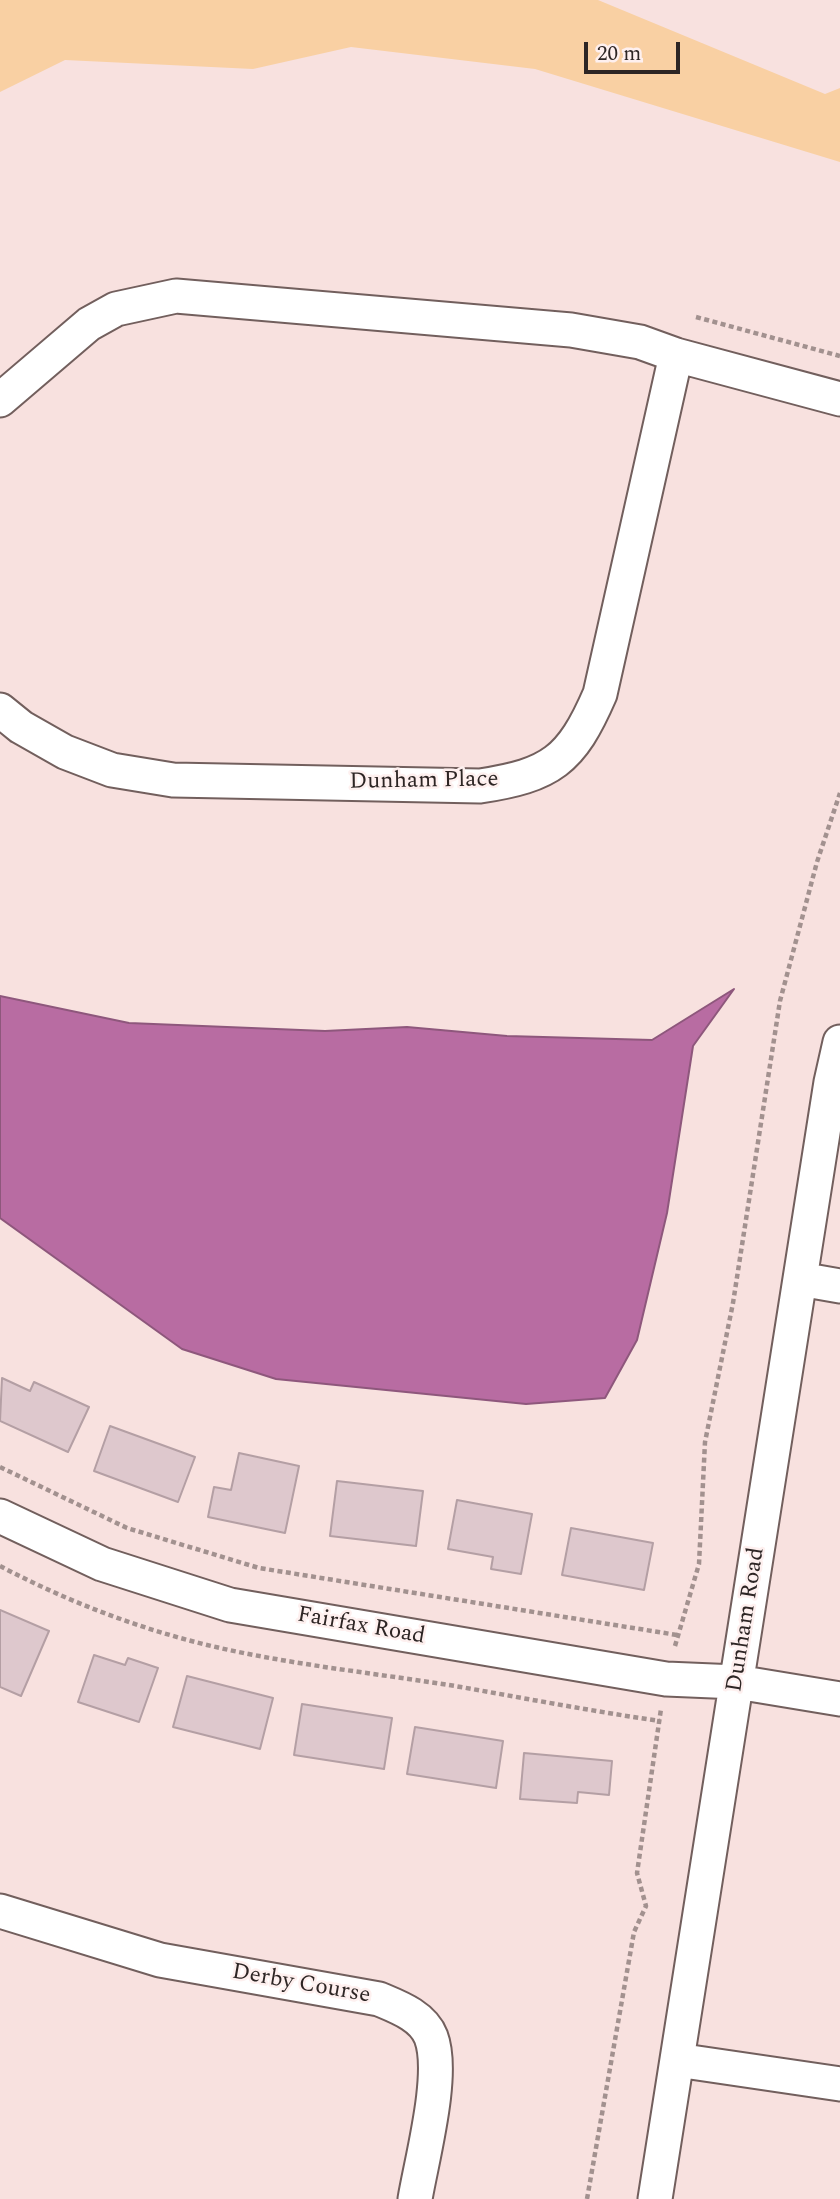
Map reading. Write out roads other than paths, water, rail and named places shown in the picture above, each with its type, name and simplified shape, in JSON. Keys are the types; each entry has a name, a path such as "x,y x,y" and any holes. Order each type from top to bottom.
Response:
{"street":[{"path":"0,400 89,324 116,309 176,296 571,330 640,342 676,355 840,399"},
{"name":"Dunham Place","path":"0,710 21,727 65,752 113,770 173,780 480,786 525,779 561,760 588,722 600,694 676,355"},
{"name":"Dunham Road","path":"655,2199 840,1042"},
{"path":"800,1279 840,1286"},
{"name":"Fairfax Road","path":"0,1516 102,1564 230,1605 666,1679 737,1682 840,1699"},
{"name":"Derby Course","path":"0,1911 160,1960 379,1999 407,2011 430,2035 436,2058 435,2083 415,2199"},
{"path":"677,2060 840,2084"}]}
